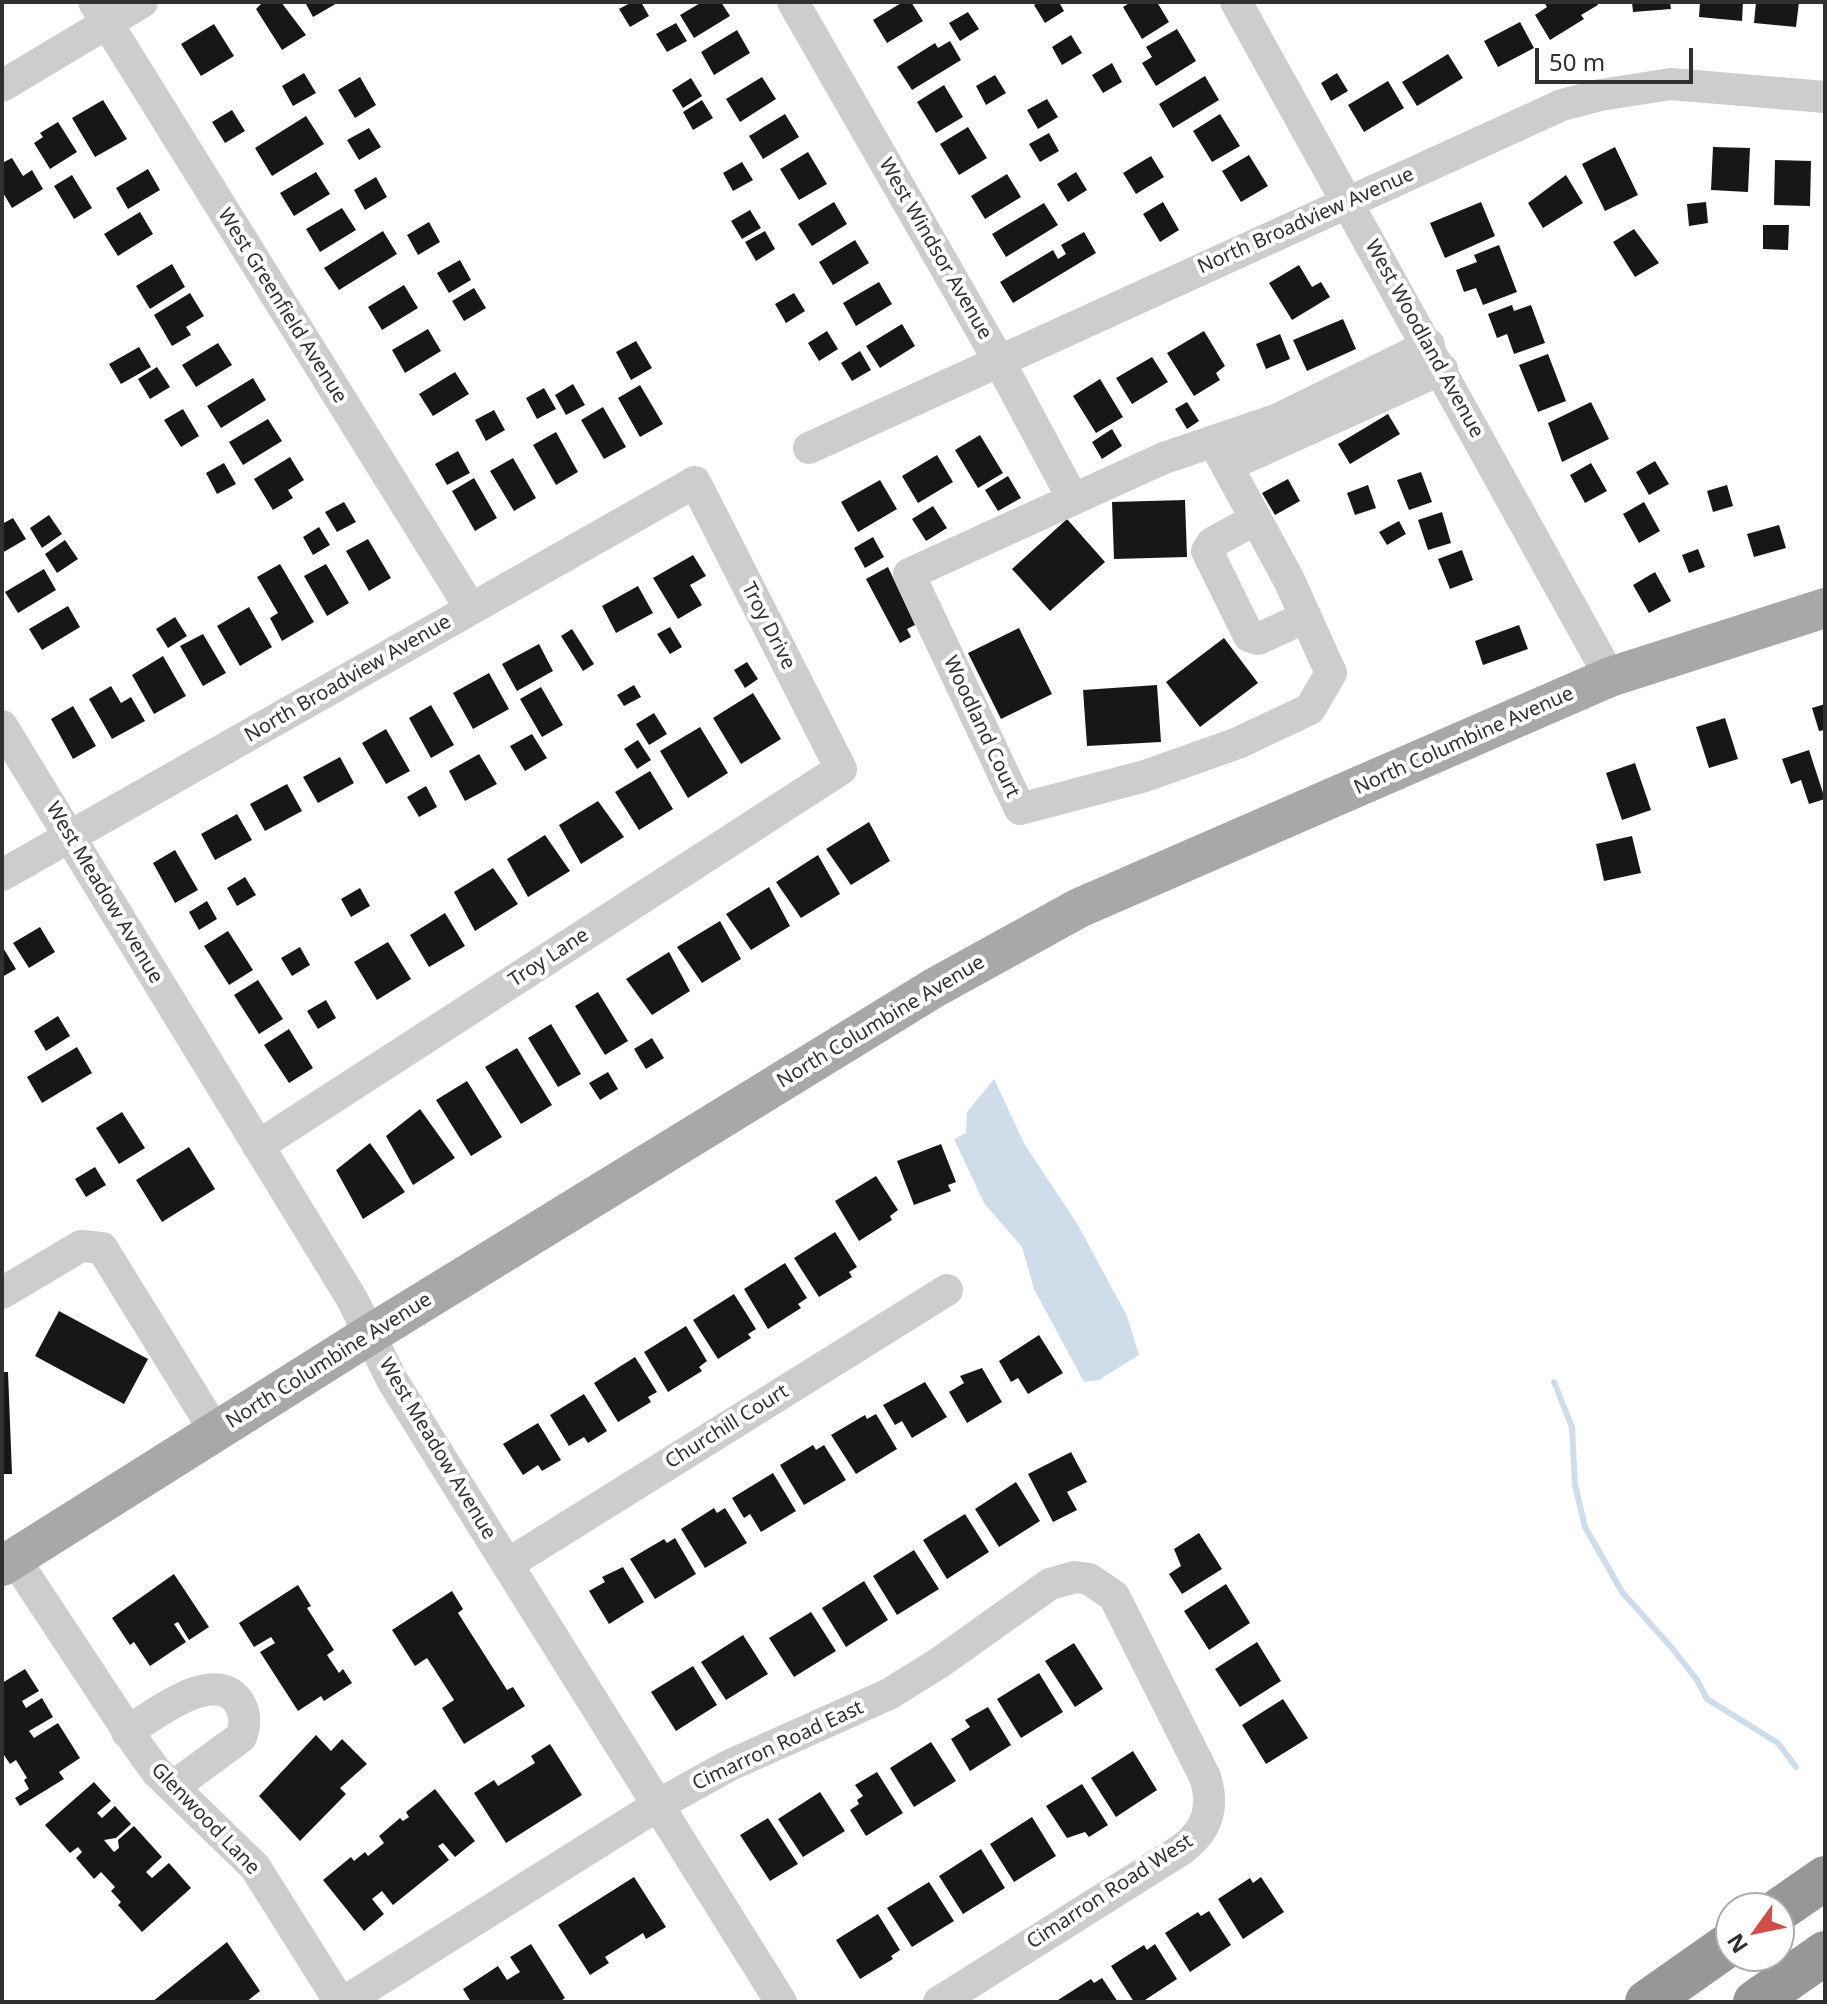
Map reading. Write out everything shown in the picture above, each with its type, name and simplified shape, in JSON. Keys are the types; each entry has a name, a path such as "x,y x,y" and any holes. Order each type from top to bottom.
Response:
{"highway":[{"path":"1795,1899 1825,1878"},
{"path":"1755,2002 1825,1953"},
{"path":"1647,2002 1715,1954"}],"main road":[{"name":"North Columbine Avenue","path":"7,1559 934,988 1079,908 1610,677 1825,608"}],"street":[{"path":"2,86 101,13 142,2"},
{"name":"West Windsor Avenue","path":"793,2 998,359 1073,499"},
{"name":"West Woodland Avenue","path":"1236,2 1350,202 1610,677"},
{"name":"West Greenfield Avenue","path":"101,13 471,609"},
{"name":"North Broadview Avenue","path":"809,448 1525,120 1600,95 1645,87 1696,84 1825,97"},
{"path":"1221,455 1276,420 1435,357"},
{"name":"Woodland Court","path":"1221,455 1306,617 1331,673 1310,709 1238,743 1145,776 1020,809 909,574 1073,499 1164,458 1221,455"},
{"name":"North Broadview Avenue","path":"2,875 695,482"},
{"name":"Troy Drive","path":"695,482 841,769"},
{"path":"1256,519 1212,543 1207,551 1249,636 1258,639 1306,617"},
{"name":"West Meadow Avenue","path":"2,726 352,1299 392,1380 781,2002"},
{"name":"Troy Lane","path":"258,1146 841,769"},
{"path":"2,1293 81,1246 102,1248 215,1431"},
{"name":"Churchill Court","path":"508,1564 947,1290"},
{"name":"Glenwood Lane","path":"7,1559 127,1732 173,1787 255,1867 342,2002"},
{"name":"Cimarron Road East","path":"342,2002 658,1805 728,1766 889,1694 939,1663 1050,1584 1063,1579 1089,1579 1114,1596 1145,1657"},
{"name":"Cimarron Road West","path":"939,2002 1181,1850 1204,1827 1210,1804 1205,1777 1145,1657"},
{"path":"127,1732 181,1699 204,1690 223,1690 237,1701 245,1719 241,1737 173,1787"}],"water":[{"path":"994,1079 1025,1145 1078,1225 1127,1316 1139,1355 1099,1380 1084,1382 1034,1289 1022,1247 984,1203 954,1139 966,1133 967,1112"}],"building":[{"path":"263,2 281,2 306,35 282,50 256,9"},
{"path":"305,2 339,2 313,17"},
{"path":"632,2 641,2 649,16 630,27 619,9"},
{"path":"702,2 721,2 730,16 694,38 680,15"},
{"path":"903,2 911,2 923,21 887,43 873,20"},
{"path":"1059,2 1064,11 1045,23 1034,5"},
{"path":"1131,2 1157,2 1169,22 1142,39 1123,7"},
{"path":"1544,2 1596,2 1598,5 1581,15 1584,19 1550,40 1535,15 1547,7"},
{"path":"1632,2 1670,2 1671,9 1633,12"},
{"path":"1700,2 1743,2 1742,21 1699,17"},
{"path":"1756,2 1799,2 1796,27 1754,23"},
{"path":"968,12 979,29 960,41 949,23"},
{"path":"1520,22 1534,48 1498,67 1484,41"},
{"path":"676,23 687,41 667,52 656,34"},
{"path":"214,24 234,56 201,76 181,44"},
{"path":"1177,29 1196,61 1156,86 1142,63 1152,57 1146,47"},
{"path":"737,30 750,53 714,75 701,52"},
{"path":"1071,35 1082,53 1062,65 1052,47"},
{"path":"950,41 961,60 912,90 897,67 935,43 938,48"},
{"path":"1448,54 1463,78 1417,106 1402,82"},
{"path":"1112,63 1122,82 1103,93 1092,75"},
{"path":"304,73 316,93 293,106 282,86"},
{"path":"1337,73 1348,91 1331,101 1321,83"},
{"path":"995,75 1006,93 986,105 976,86"},
{"path":"1205,76 1219,100 1173,128 1159,104"},
{"path":"360,77 376,105 355,118 338,90"},
{"path":"762,77 776,99 740,122 726,99"},
{"path":"691,78 702,96 683,108 672,90"},
{"path":"1388,81 1404,108 1364,132 1348,105"},
{"path":"944,85 963,117 936,133 917,102"},
{"path":"1047,99 1058,117 1038,129 1027,110"},
{"path":"103,100 127,139 95,157 72,118"},
{"path":"702,100 713,118 693,130 683,112"},
{"path":"232,110 245,131 225,143 212,122"},
{"path":"785,114 799,137 763,159 749,136"},
{"path":"1220,114 1240,146 1212,162 1193,131"},
{"path":"306,116 324,144 272,176 255,148"},
{"path":"58,122 77,152 50,169 34,143 43,137 40,133"},
{"path":"968,127 987,158 959,175 940,144"},
{"path":"369,128 381,147 359,160 347,140"},
{"path":"1049,133 1059,151 1040,162 1029,144"},
{"path":"1615,147 1638,195 1605,211 1582,164"},
{"path":"1713,147 1750,148 1748,192 1711,190"},
{"path":"808,152 827,184 799,200 780,169"},
{"path":"1249,155 1268,186 1241,202 1222,171"},
{"path":"1151,156 1164,177 1136,194 1123,173"},
{"path":"12,158 23,176 32,170 43,189 12,208 2,191 2,163"},
{"path":"1775,160 1811,161 1810,206 1774,205"},
{"path":"742,162 753,180 733,191 723,173"},
{"path":"148,169 160,190 128,209 116,188"},
{"path":"316,172 330,194 294,216 280,193"},
{"path":"1076,172 1087,190 1068,202 1057,184"},
{"path":"1007,174 1021,197 985,219 971,196"},
{"path":"72,175 92,208 74,219 54,186"},
{"path":"1566,175 1583,203 1543,228 1528,203"},
{"path":"376,177 387,197 365,210 354,190"},
{"path":"834,202 847,224 812,246 798,224"},
{"path":"1163,202 1179,230 1160,242 1143,214"},
{"path":"1481,202 1495,236 1445,258 1430,223"},
{"path":"1706,202 1708,223 1689,226 1687,204"},
{"path":"1044,203 1058,225 1006,257 992,234"},
{"path":"342,208 356,230 320,252 306,229"},
{"path":"750,210 761,228 742,239 731,221"},
{"path":"140,212 153,234 118,256 104,234"},
{"path":"429,222 440,242 418,255 407,235"},
{"path":"1763,225 1789,225 1788,250 1763,249"},
{"path":"1634,229 1659,263 1635,277 1613,242"},
{"path":"383,231 397,254 339,290 324,268"},
{"path":"765,231 775,249 756,261 745,242"},
{"path":"1084,232 1096,253 1013,303 1000,282 1053,250 1058,259 1066,254 1061,245"},
{"path":"855,240 869,263 833,285 819,262"},
{"path":"1499,245 1517,292 1483,305 1476,288 1464,292 1456,270 1477,262 1474,255"},
{"path":"460,260 471,280 449,293 437,273"},
{"path":"172,264 185,287 150,309 136,286"},
{"path":"1299,265 1312,287 1321,282 1330,297 1292,320 1269,283"},
{"path":"879,282 892,304 856,326 843,303"},
{"path":"404,285 418,308 382,330 368,307"},
{"path":"474,288 486,308 464,321 452,301"},
{"path":"190,293 204,316 186,327 191,335 172,346 154,315"},
{"path":"794,293 805,311 786,323 775,304"},
{"path":"1512,305 1514,311 1531,305 1545,343 1514,354 1507,334 1497,338 1488,314"},
{"path":"1343,319 1356,349 1307,371 1293,340"},
{"path":"902,324 915,346 880,368 866,346"},
{"path":"428,329 441,351 405,373 392,350"},
{"path":"827,331 838,349 819,361 808,343"},
{"path":"1204,331 1225,366 1216,373 1220,380 1194,396 1167,353"},
{"path":"1280,334 1290,359 1266,369 1256,344"},
{"path":"636,341 652,368 631,380 616,352"},
{"path":"218,343 232,365 196,387 182,365"},
{"path":"139,347 151,367 121,384 109,364"},
{"path":"860,351 871,370 852,381 841,363"},
{"path":"1548,354 1566,401 1538,412 1519,365"},
{"path":"1152,357 1168,382 1132,404 1116,378"},
{"path":"157,367 170,387 150,399 138,379"},
{"path":"455,372 469,394 433,416 419,394"},
{"path":"253,378 266,400 221,428 207,406"},
{"path":"1100,379 1123,417 1096,433 1073,396"},
{"path":"573,384 585,405 566,415 555,395"},
{"path":"640,385 663,424 640,437 618,398"},
{"path":"544,388 556,409 537,419 526,398"},
{"path":"1187,402 1199,421 1187,429 1175,409"},
{"path":"1591,402 1609,439 1562,462 1548,423"},
{"path":"603,407 626,447 604,459 581,420"},
{"path":"183,409 199,436 181,447 164,420"},
{"path":"494,410 505,430 486,441 475,420"},
{"path":"1388,414 1400,434 1350,464 1338,444"},
{"path":"268,419 282,441 243,465 229,442"},
{"path":"1112,429 1122,446 1102,459 1092,442"},
{"path":"556,432 578,472 556,485 533,445"},
{"path":"980,435 1003,473 978,488 955,450"},
{"path":"458,451 470,473 447,485 435,464"},
{"path":"937,455 953,482 918,503 902,476"},
{"path":"290,457 304,480 288,490 293,498 273,510 254,479"},
{"path":"513,458 536,498 514,511 490,471"},
{"path":"1655,461 1669,484 1649,495 1636,472"},
{"path":"224,463 236,484 217,494 206,473"},
{"path":"1591,463 1607,491 1585,503 1570,475"},
{"path":"1421,472 1432,502 1409,510 1397,480"},
{"path":"1008,476 1021,498 998,511 985,490"},
{"path":"474,478 497,518 475,531 452,491"},
{"path":"1288,479 1300,501 1275,515 1262,493"},
{"path":"880,480 897,509 858,532 841,502"},
{"path":"1368,485 1376,508 1355,515 1347,493"},
{"path":"1727,485 1733,506 1713,512 1707,491"},
{"path":"1185,500 1187,557 1114,559 1112,502"},
{"path":"344,502 356,522 337,532 325,512"},
{"path":"1644,502 1660,531 1639,543 1623,514"},
{"path":"933,506 947,528 926,541 912,519"},
{"path":"1442,512 1451,543 1428,550 1418,520"},
{"path":"49,515 62,534 42,548 30,528"},
{"path":"13,518 26,539 2,553 2,524"},
{"path":"1067,519 1105,562 1050,611 1012,569"},
{"path":"1399,521 1406,534 1387,545 1379,532"},
{"path":"1779,525 1786,548 1754,557 1747,534"},
{"path":"319,527 330,545 313,555 303,537"},
{"path":"873,537 884,557 865,568 854,548"},
{"path":"368,539 391,578 369,591 346,551"},
{"path":"65,540 78,559 57,573 45,554"},
{"path":"1698,549 1705,567 1689,573 1682,555"},
{"path":"1462,550 1473,580 1450,589 1438,559"},
{"path":"693,555 706,576 690,585 702,605 678,619 653,578"},
{"path":"280,564 314,622 282,641 270,618 278,613 257,577"},
{"path":"326,564 349,603 327,616 304,576"},
{"path":"888,567 915,625 907,629 911,637 900,643 866,579"},
{"path":"44,569 56,590 18,613 5,592"},
{"path":"1655,572 1671,601 1649,613 1633,585"},
{"path":"638,586 653,613 616,633 602,606"},
{"path":"68,606 80,627 42,650 29,629"},
{"path":"249,607 272,647 240,666 217,626"},
{"path":"175,617 187,636 168,648 156,629"},
{"path":"1519,625 1528,649 1483,665 1475,641"},
{"path":"670,627 682,647 670,654 657,634"},
{"path":"1019,628 1052,694 1001,719 968,653"},
{"path":"572,629 594,664 583,671 561,636"},
{"path":"203,634 226,673 203,686 180,646"},
{"path":"1224,638 1258,683 1200,727 1166,682"},
{"path":"539,644 553,671 517,691 502,664"},
{"path":"163,656 186,696 154,714 132,675"},
{"path":"747,662 758,679 745,688 734,670"},
{"path":"489,673 509,709 473,729 453,693"},
{"path":"634,685 641,697 624,706 617,695"},
{"path":"1157,685 1161,742 1087,746 1083,690"},
{"path":"111,686 121,703 131,697 145,721 112,739 89,699"},
{"path":"541,687 563,725 542,737 520,699"},
{"path":"753,693 781,739 741,764 713,718"},
{"path":"1825,704 1825,730 1819,731 1812,708"},
{"path":"431,705 454,745 431,758 409,718"},
{"path":"73,706 96,746 73,759 51,719"},
{"path":"654,713 667,734 649,745 636,724"},
{"path":"1725,718 1738,759 1709,768 1696,727"},
{"path":"700,727 728,773 688,798 660,751"},
{"path":"386,729 410,771 386,784 362,743"},
{"path":"532,734 547,758 525,771 510,746"},
{"path":"638,740 651,760 637,769 624,749"},
{"path":"1809,750 1825,799 1809,804 1801,780 1791,784 1782,759"},
{"path":"479,754 497,784 465,801 449,771"},
{"path":"340,757 354,783 318,803 303,777"},
{"path":"1635,763 1651,810 1622,820 1606,773"},
{"path":"650,771 673,809 639,830 615,792"},
{"path":"287,784 302,811 265,831 250,804"},
{"path":"426,786 437,807 419,817 407,797"},
{"path":"598,801 624,837 581,864 559,825"},
{"path":"237,814 252,840 215,860 201,834"},
{"path":"869,822 890,861 851,885 826,849"},
{"path":"545,835 570,871 528,897 507,859"},
{"path":"1632,836 1641,873 1604,881 1596,844"},
{"path":"175,850 198,890 175,903 153,863"},
{"path":"818,855 840,894 801,918 776,882"},
{"path":"493,868 518,904 475,931 454,892"},
{"path":"245,877 256,895 237,906 227,888"},
{"path":"769,887 790,926 751,950 726,914"},
{"path":"360,888 370,906 351,917 341,899"},
{"path":"207,901 217,919 199,930 189,912"},
{"path":"445,913 465,946 429,967 410,935"},
{"path":"720,921 741,959 702,983 677,947"},
{"path":"40,927 55,952 29,968 13,943"},
{"path":"228,931 253,970 229,985 204,946"},
{"path":"388,942 411,979 377,1000 354,962"},
{"path":"2,946 16,969 2,977"},
{"path":"300,947 310,965 292,976 281,958"},
{"path":"669,952 690,991 652,1015 626,979"},
{"path":"258,980 283,1019 259,1034 234,995"},
{"path":"598,992 628,1041 605,1055 575,1006"},
{"path":"326,1000 336,1018 318,1029 307,1011"},
{"path":"58,1016 70,1036 46,1051 34,1031"},
{"path":"551,1024 581,1074 558,1087 528,1038"},
{"path":"289,1029 313,1068 289,1083 264,1045"},
{"path":"652,1038 664,1058 646,1069 634,1049"},
{"path":"77,1047 92,1073 42,1103 27,1077"},
{"path":"517,1048 552,1105 521,1124 485,1067"},
{"path":"608,1072 618,1089 600,1100 589,1083"},
{"path":"467,1081 502,1137 471,1156 436,1100"},
{"path":"420,1109 455,1158 413,1185 386,1136"},
{"path":"122,1112 145,1148 119,1164 96,1128"},
{"path":"370,1143 405,1192 363,1219 336,1170"},
{"path":"941,1144 956,1182 948,1185 951,1191 914,1205 897,1161"},
{"path":"189,1147 215,1189 162,1222 136,1180"},
{"path":"95,1167 106,1185 86,1197 75,1179"},
{"path":"876,1176 898,1210 890,1216 892,1220 859,1241 835,1201"},
{"path":"835,1232 857,1267 849,1272 852,1277 819,1297 794,1258"},
{"path":"785,1263 807,1298 798,1304 801,1308 768,1329 744,1289"},
{"path":"734,1294 756,1329 748,1334 751,1338 718,1359 693,1320"},
{"path":"59,1311 148,1359 124,1404 35,1356"},
{"path":"686,1326 707,1361 699,1367 702,1371 668,1392 644,1352"},
{"path":"1039,1335 1063,1373 1028,1394 1018,1378 1011,1382 999,1361"},
{"path":"635,1357 657,1392 648,1397 651,1402 618,1422 594,1383"},
{"path":"982,1368 1002,1402 967,1423 949,1392 964,1383 960,1376"},
{"path":"2,1372 8,1372 12,1474 2,1474"},
{"path":"925,1382 947,1417 912,1438 902,1421 895,1425 883,1405"},
{"path":"584,1394 607,1431 588,1443 584,1437 569,1446 550,1415"},
{"path":"876,1414 897,1449 856,1474 831,1435 865,1415 867,1419"},
{"path":"538,1423 561,1460 542,1471 538,1465 523,1475 503,1444"},
{"path":"813,1445 816,1450 824,1445 846,1480 804,1505 780,1465"},
{"path":"1071,1452 1087,1482 1067,1492 1077,1510 1053,1522 1028,1474"},
{"path":"773,1473 796,1511 761,1532 750,1514 744,1518 732,1498"},
{"path":"1016,1482 1040,1521 999,1547 975,1509"},
{"path":"714,1508 717,1513 725,1508 747,1543 705,1568 681,1529"},
{"path":"965,1514 989,1552 947,1579 923,1540"},
{"path":"1199,1533 1222,1569 1182,1594 1169,1574 1181,1566 1174,1549"},
{"path":"675,1538 696,1574 655,1599 630,1559 664,1539 667,1543"},
{"path":"914,1550 939,1589 897,1615 873,1576"},
{"path":"623,1567 644,1602 609,1624 589,1591 605,1582 602,1577"},
{"path":"174,1574 209,1627 189,1640 178,1622 174,1624 186,1642 150,1666 134,1642 130,1645 112,1618"},
{"path":"864,1581 888,1620 846,1647 822,1608"},
{"path":"1226,1584 1250,1623 1209,1650 1184,1611"},
{"path":"298,1585 311,1606 307,1608 334,1650 327,1655 339,1673 343,1669 352,1683 324,1701 321,1696 298,1711 260,1652 275,1643 271,1637 254,1647 239,1623"},
{"path":"452,1591 463,1609 458,1613 507,1690 513,1687 525,1706 464,1744 442,1708 454,1700 427,1658 415,1666 392,1630"},
{"path":"811,1612 836,1651 794,1677 769,1638"},
{"path":"743,1635 768,1674 726,1700 701,1662"},
{"path":"1257,1642 1281,1681 1240,1707 1215,1669"},
{"path":"1074,1643 1103,1689 1075,1707 1045,1661"},
{"path":"693,1666 717,1705 676,1731 651,1692"},
{"path":"25,1669 39,1691 22,1701 26,1708 42,1698 53,1717 29,1731 34,1738 58,1723 80,1758 59,1772 64,1779 20,1806 15,1798 29,1789 24,1780 27,1778 16,1760 10,1764 2,1752 2,1683"},
{"path":"1039,1673 1063,1712 1021,1738 997,1699"},
{"path":"1283,1699 1308,1738 1266,1764 1242,1725"},
{"path":"988,1707 1011,1745 970,1771 951,1739 970,1727 965,1720"},
{"path":"316,1735 331,1751 342,1739 367,1764 340,1788 346,1794 300,1841 259,1796"},
{"path":"931,1742 956,1781 914,1807 890,1768"},
{"path":"550,1744 582,1795 506,1843 474,1793 494,1780 498,1786 535,1763 531,1756"},
{"path":"1133,1751 1157,1790 1116,1817 1091,1778"},
{"path":"877,1772 903,1813 866,1836 850,1810 859,1804 857,1800 863,1796 855,1785"},
{"path":"94,1782 111,1801 97,1813 102,1818 115,1806 131,1824 116,1838 104,1840 114,1852 119,1848 118,1840 134,1826 162,1857 146,1872 152,1878 169,1863 191,1888 142,1932 118,1905 121,1902 111,1891 115,1887 101,1872 94,1879 76,1858 82,1852 78,1847 70,1853 45,1825"},
{"path":"1082,1784 1108,1825 1089,1837 1085,1832 1067,1838 1046,1806"},
{"path":"435,1789 475,1841 455,1857 443,1843 438,1846 449,1860 393,1905 382,1891 372,1899 384,1914 364,1931 323,1880 351,1857 354,1861 365,1852 368,1856 384,1843 379,1836 400,1818 403,1821 409,1817 406,1812"},
{"path":"820,1792 845,1831 803,1857 778,1819"},
{"path":"1032,1817 1056,1856 1014,1882 990,1844"},
{"path":"768,1818 798,1864 770,1881 740,1835"},
{"path":"981,1849 1005,1888 963,1914 939,1876"},
{"path":"634,1877 666,1927 646,1939 643,1933 605,1957 609,1963 590,1975 558,1925"},
{"path":"1261,1877 1284,1912 1243,1939 1218,1899 1250,1878 1253,1883"},
{"path":"929,1882 954,1921 912,1947 887,1908"},
{"path":"1209,1911 1231,1945 1190,1972 1165,1933 1198,1912 1201,1916"},
{"path":"878,1914 900,1950 891,1956 893,1959 860,1979 836,1940"},
{"path":"227,1942 260,1991 246,2002 152,2002"},
{"path":"531,1944 565,1998 559,2002 471,2002 463,1989 498,1966 507,1980 520,1972 510,1957"},
{"path":"1155,1944 1177,1979 1142,2002 1134,2002 1111,1966 1144,1945 1147,1950"},
{"path":"1102,1978 1118,2002 1058,2000 1091,1979 1094,1983"}],"waterway":[{"path":"1554,1382 1572,1427 1575,1485 1585,1527 1622,1592 1672,1648 1697,1680 1707,1699 1778,1743 1796,1767"}]}
